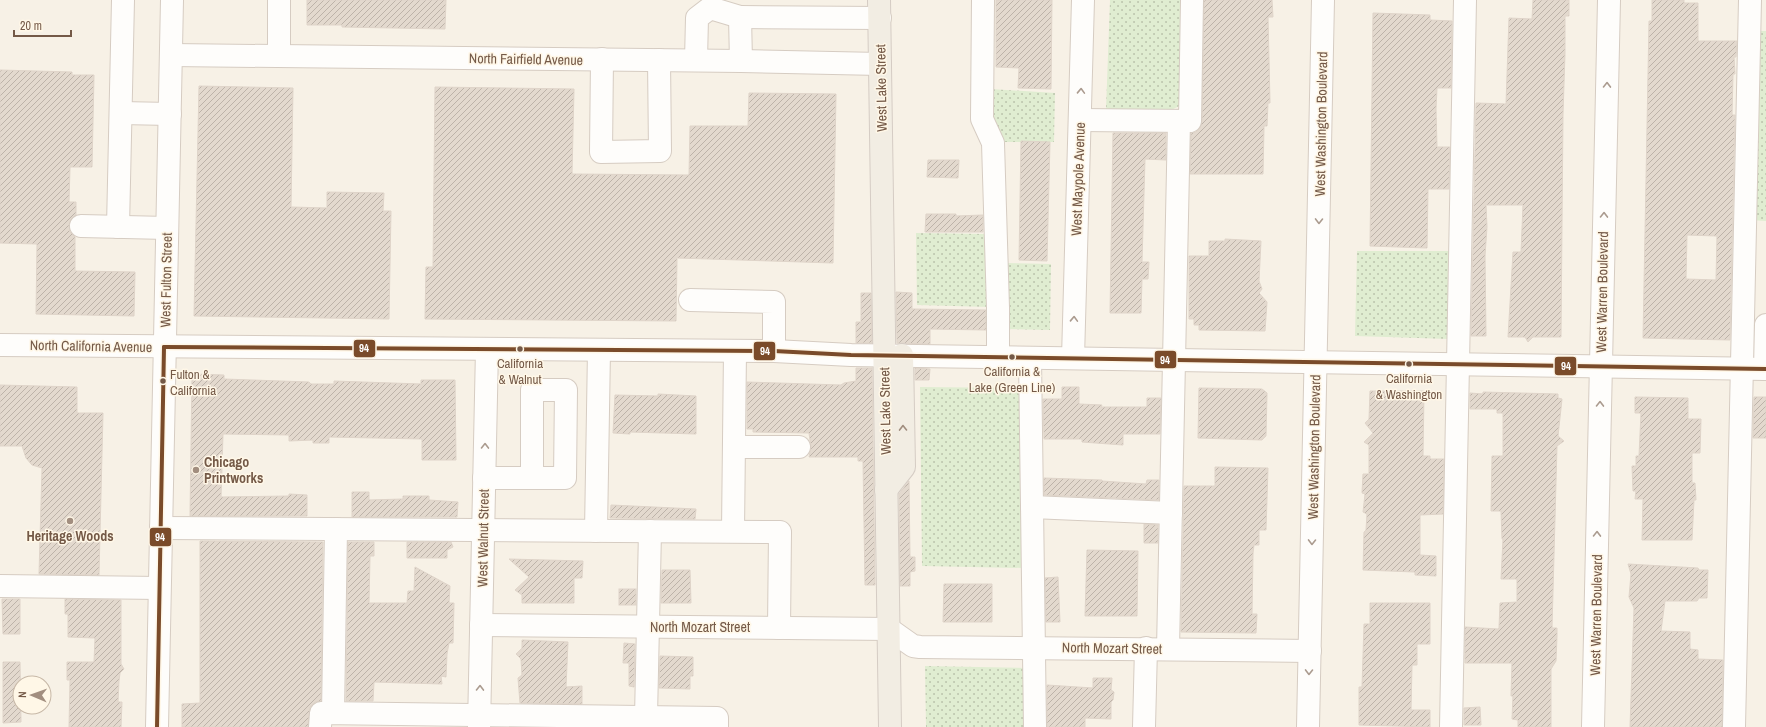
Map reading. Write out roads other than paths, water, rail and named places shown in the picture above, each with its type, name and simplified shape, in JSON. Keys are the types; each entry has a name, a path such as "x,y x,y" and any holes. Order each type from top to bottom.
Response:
{"main road":[{"name":"West Lake Street","path":"879,9 884,331 894,355 886,490 890,727"},
{"path":"883,297 871,307 894,355"},
{"path":"884,331 894,355"}],"street":[{"path":"118,227 123,0"},
{"name":"West Fulton Street","path":"157,727 172,0"},
{"path":"279,0 279,56"},
{"path":"984,0 982,119 993,143 998,357"},
{"name":"West Maypole Avenue","path":"1073,358 1083,0"},
{"path":"1080,120 1190,121 1192,0"},
{"name":"West Washington Boulevard","path":"1308,727 1324,0"},
{"path":"1451,727 1465,0"},
{"name":"West Warren Boulevard","path":"1593,727 1609,0"},
{"path":"1734,727 1750,0"},
{"path":"696,60 697,18 710,4 740,17 879,9"},
{"path":"740,17 741,61"},
{"name":"North Fairfield Avenue","path":"171,55 696,60 880,64"},
{"path":"602,59 601,152 660,151 659,60"},
{"path":"121,113 170,114"},
{"path":"1168,649 1179,121"},
{"path":"81,226 167,228"},
{"path":"690,300 774,302 774,351"},
{"path":"1765,369 1766,325"},
{"name":"North California Avenue","path":"0,345 774,351 1030,358 1765,369"},
{"name":"West Walnut Street","path":"480,721 487,349"},
{"path":"596,531 599,350"},
{"path":"733,531 735,351"},
{"path":"1030,358 1035,727"},
{"path":"734,447 799,447"},
{"path":"484,478 532,478"},
{"path":"1032,507 1171,513"},
{"path":"160,528 780,532 779,628"},
{"path":"336,529 327,720 480,721 646,717 717,718 717,727"},
{"path":"646,717 650,531"},
{"path":"0,586 159,588"},
{"name":"North Mozart Street","path":"481,625 888,630"},
{"path":"888,630 913,646 889,662"},
{"name":"North Mozart Street","path":"913,646 1310,651"},
{"path":"1144,727 1146,648"}],"place":[{"name":"California & Walnut","path":"520,349"},
{"name":"California & Lake (Green Line)","path":"1012,357"},
{"name":"California & Washington","path":"1409,364"},
{"name":"Fulton & California","path":"163,381"},
{"name":"Chicago Printworks","path":"196,470"},
{"name":"Heritage Woods","path":"70,521"}]}
